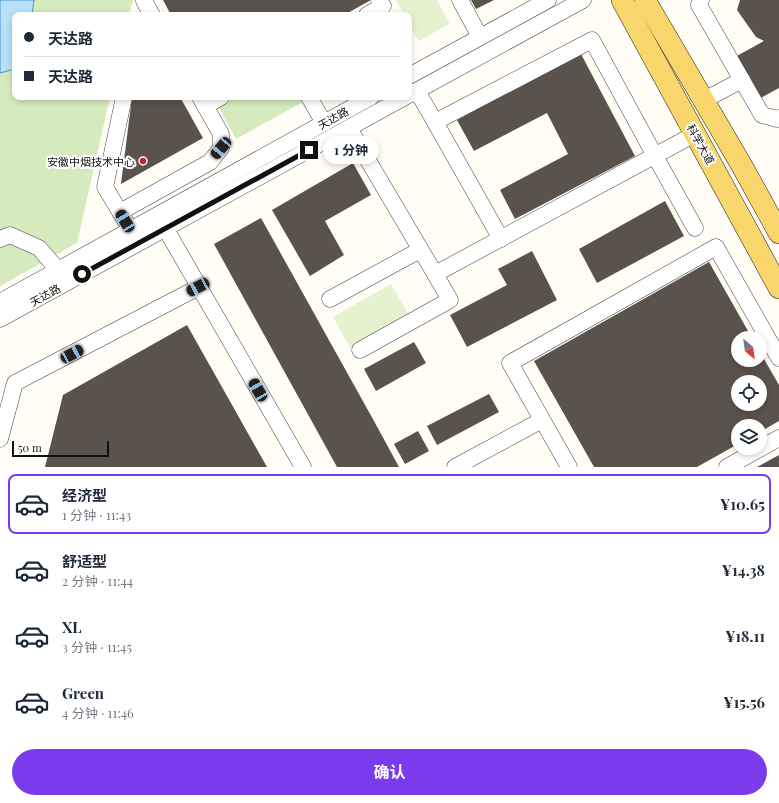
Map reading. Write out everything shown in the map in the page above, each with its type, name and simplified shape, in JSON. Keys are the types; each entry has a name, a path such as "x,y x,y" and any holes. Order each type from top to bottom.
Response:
{"main road":[{"name":"科学大道","path":"622,0 779,288"},
{"path":"645,0 742,166 779,233"}],"street":[{"path":"372,12 383,6 379,0"},
{"path":"460,0 480,37"},
{"path":"412,74 548,0"},
{"name":"天达路","path":"412,93 583,0"},
{"path":"700,0 699,4 762,115 777,119 779,118"},
{"path":"435,122 592,40 654,156 695,228"},
{"path":"704,100 742,80"},
{"path":"412,96 435,122 501,239"},
{"path":"123,100 105,187 131,230"},
{"path":"311,100 324,123"},
{"name":"天达路","path":"0,319 324,123 366,100"},
{"name":"天达路","path":"0,302 131,230 161,222 349,128 399,100"},
{"path":"120,212 210,162 221,148 221,134 202,101"},
{"path":"349,128 450,300 360,350"},
{"path":"435,274 696,134"},
{"path":"161,222 303,467"},
{"path":"0,239 10,235 39,248 58,270"},
{"path":"569,467 510,363 716,247 779,358"},
{"path":"330,299 420,250"},
{"path":"0,439 16,383 198,287"},
{"path":"455,467 542,420"},
{"path":"728,467 779,438"}],"green space":[{"path":"0,0 133,0 130,12 12,12 12,100 109,100 77,243 0,286"},
{"path":"396,0 437,0 450,24 419,41 412,29 412,12 402,12"},
{"path":"229,100 302,100 303,102 236,139 218,106"},
{"path":"391,284 410,317 351,349 333,317"}],"water":[{"path":"0,0 34,0 32,12 12,12 12,70 0,73"}],"building":[{"path":"163,0 371,0 349,12 169,12"},
{"path":"471,0 494,0 476,9"},
{"path":"740,0 779,0 779,88 759,99 735,57 764,41 756,37 737,10"},
{"path":"581,54 635,156 515,219 500,190 568,154 547,113 474,151 457,120"},
{"name":"安徽中烟技术中心","path":"132,100 182,100 203,138 121,184"},
{"path":"353,163 371,195 325,221 344,255 310,276 272,210"},
{"path":"665,201 684,236 597,283 579,249"},
{"path":"261,218 399,467 337,467 214,244"},
{"path":"532,251 557,300 467,347 450,315 507,285 498,269"},
{"path":"709,262 748,331 731,331 731,367 767,367 767,364 779,385 779,421 767,428 767,419 731,419 731,448 697,467 594,467 534,361"},
{"path":"187,325 267,467 45,467 63,395"},
{"path":"414,342 426,363 376,391 364,369"},
{"path":"489,394 499,412 437,445 427,426"},
{"path":"418,431 429,451 405,464 394,444"},
{"path":"779,455 779,467 757,467"}],"place":[{"name":"安徽中烟技术中心","path":"143,161"}],"route":[{"path":"82,274 309,150"}]}
